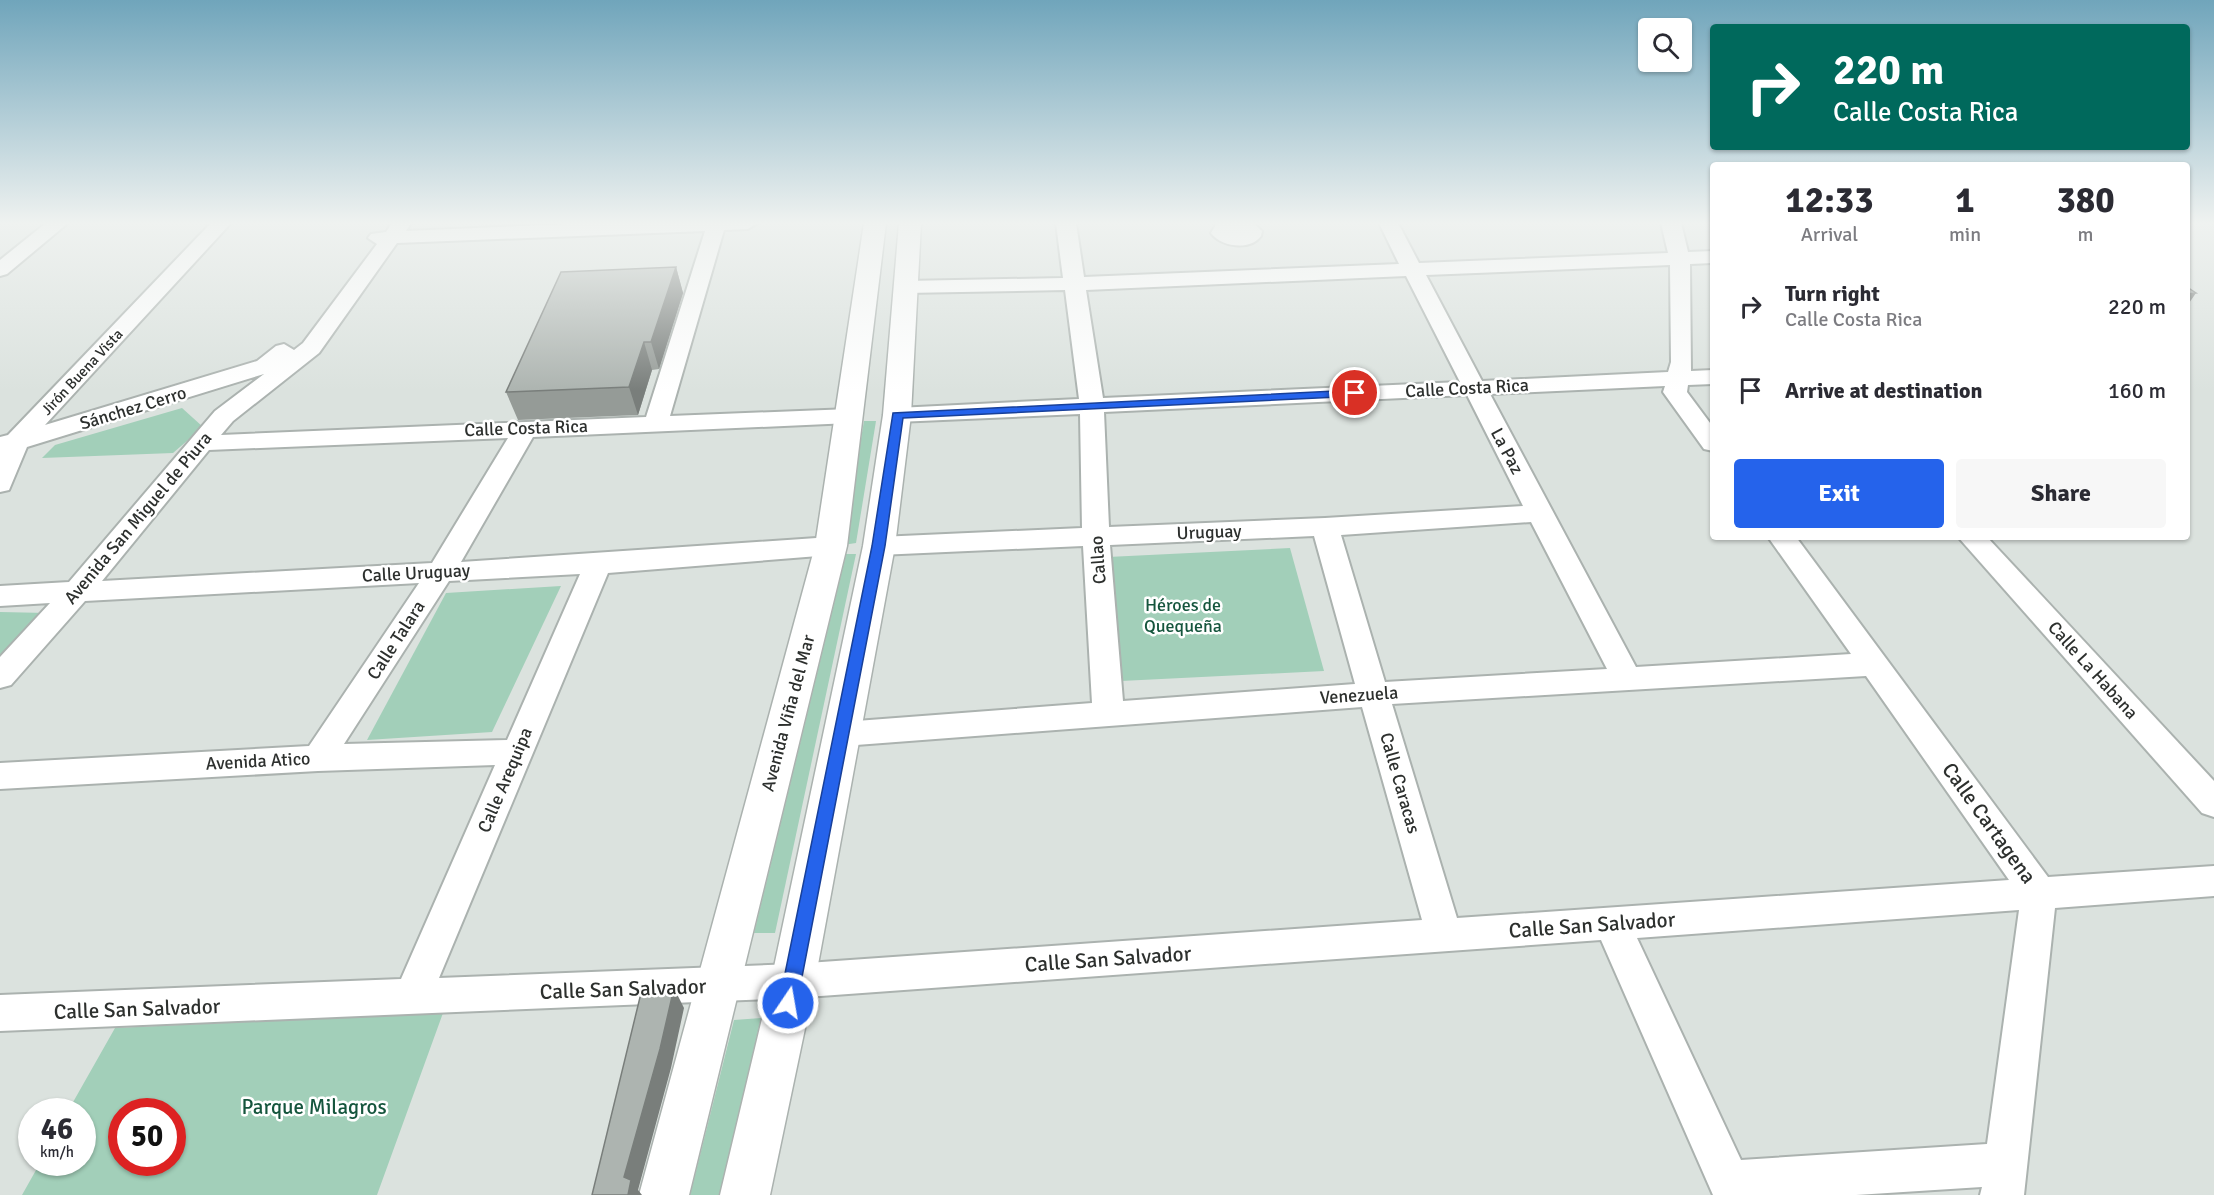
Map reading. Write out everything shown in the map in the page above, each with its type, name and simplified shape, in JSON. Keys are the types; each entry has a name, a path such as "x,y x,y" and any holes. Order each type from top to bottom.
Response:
{"main road":[{"name":"Avenida Viña del Mar","path":"664,1195 831,546 868,279"},
{"path":"745,1195 793,981 879,546 897,415 906,279"}],"street":[{"name":"Jirón Buena Vista","path":"8,443 168,279"},
{"name":"Avenida San Miguel de Piura","path":"0,677 78,591 224,416 275,368 311,348 357,279"},
{"path":"656,423 700,279"},
{"name":"Callao","path":"1075,279 1092,405 1096,536 1108,714"},
{"path":"905,287 1202,279"},
{"name":"La Paz","path":"1417,279 1627,679"},
{"path":"1680,279 1682,362 1676,379 1675,392 1710,440"},
{"name":"Sánchez Cerro","path":"8,443 275,368"},
{"name":"Calle Costa Rica","path":"897,415 1710,377"},
{"path":"189,391 224,416"},
{"name":"Calle Costa Rica","path":"203,442 850,416"},
{"name":"Calle Talara","path":"318,758 441,572 526,428"},
{"path":"0,484 8,443"},
{"name":"Uruguay","path":"879,546 1325,527 1539,513"},
{"name":"Calle Caracas","path":"1325,527 1444,935"},
{"name":"Calle Cartagena","path":"1784,540 2039,893 2004,1179"},
{"name":"Calle La Habana","path":"1975,540 2214,803"},
{"name":"Calle Uruguay","path":"0,596 598,564 831,546"},
{"name":"Calle Arequipa","path":"412,997 598,564"},
{"name":"Venezuela","path":"843,734 1374,694 1875,664"},
{"name":"Avenida Atico","path":"0,776 318,758 517,752"},
{"name":"Calle San Salvador","path":"0,1013 793,981 2214,881"},
{"path":"1612,924 1732,1189 2004,1179"}],"green space":[{"path":"182,408 203,427 173,453 42,458 55,445"},
{"path":"864,421 876,421 856,543 843,545"},
{"name":"Héroes de Quequeña","path":"1290,548 1324,671 1121,681 1108,557"},
{"path":"846,554 856,554 775,933 754,933"},
{"path":"561,586 492,732 367,740 446,593"},
{"path":"0,612 47,613 0,668"},
{"name":"Parque Milagros","path":"443,1013 377,1195 22,1195 33,1176 96,1176 96,1098 75,1098 115,1028"},
{"path":"761,1018 720,1195 690,1195 734,1020"}],"building":[{"path":"558,279 672,279 651,342 644,342 629,387 506,392"},
{"path":"674,988 660,1049 624,1177 631,1180 628,1195 592,1195 642,989"}],"route":[{"path":"788,1003 879,546 897,415 1355,393"}]}
